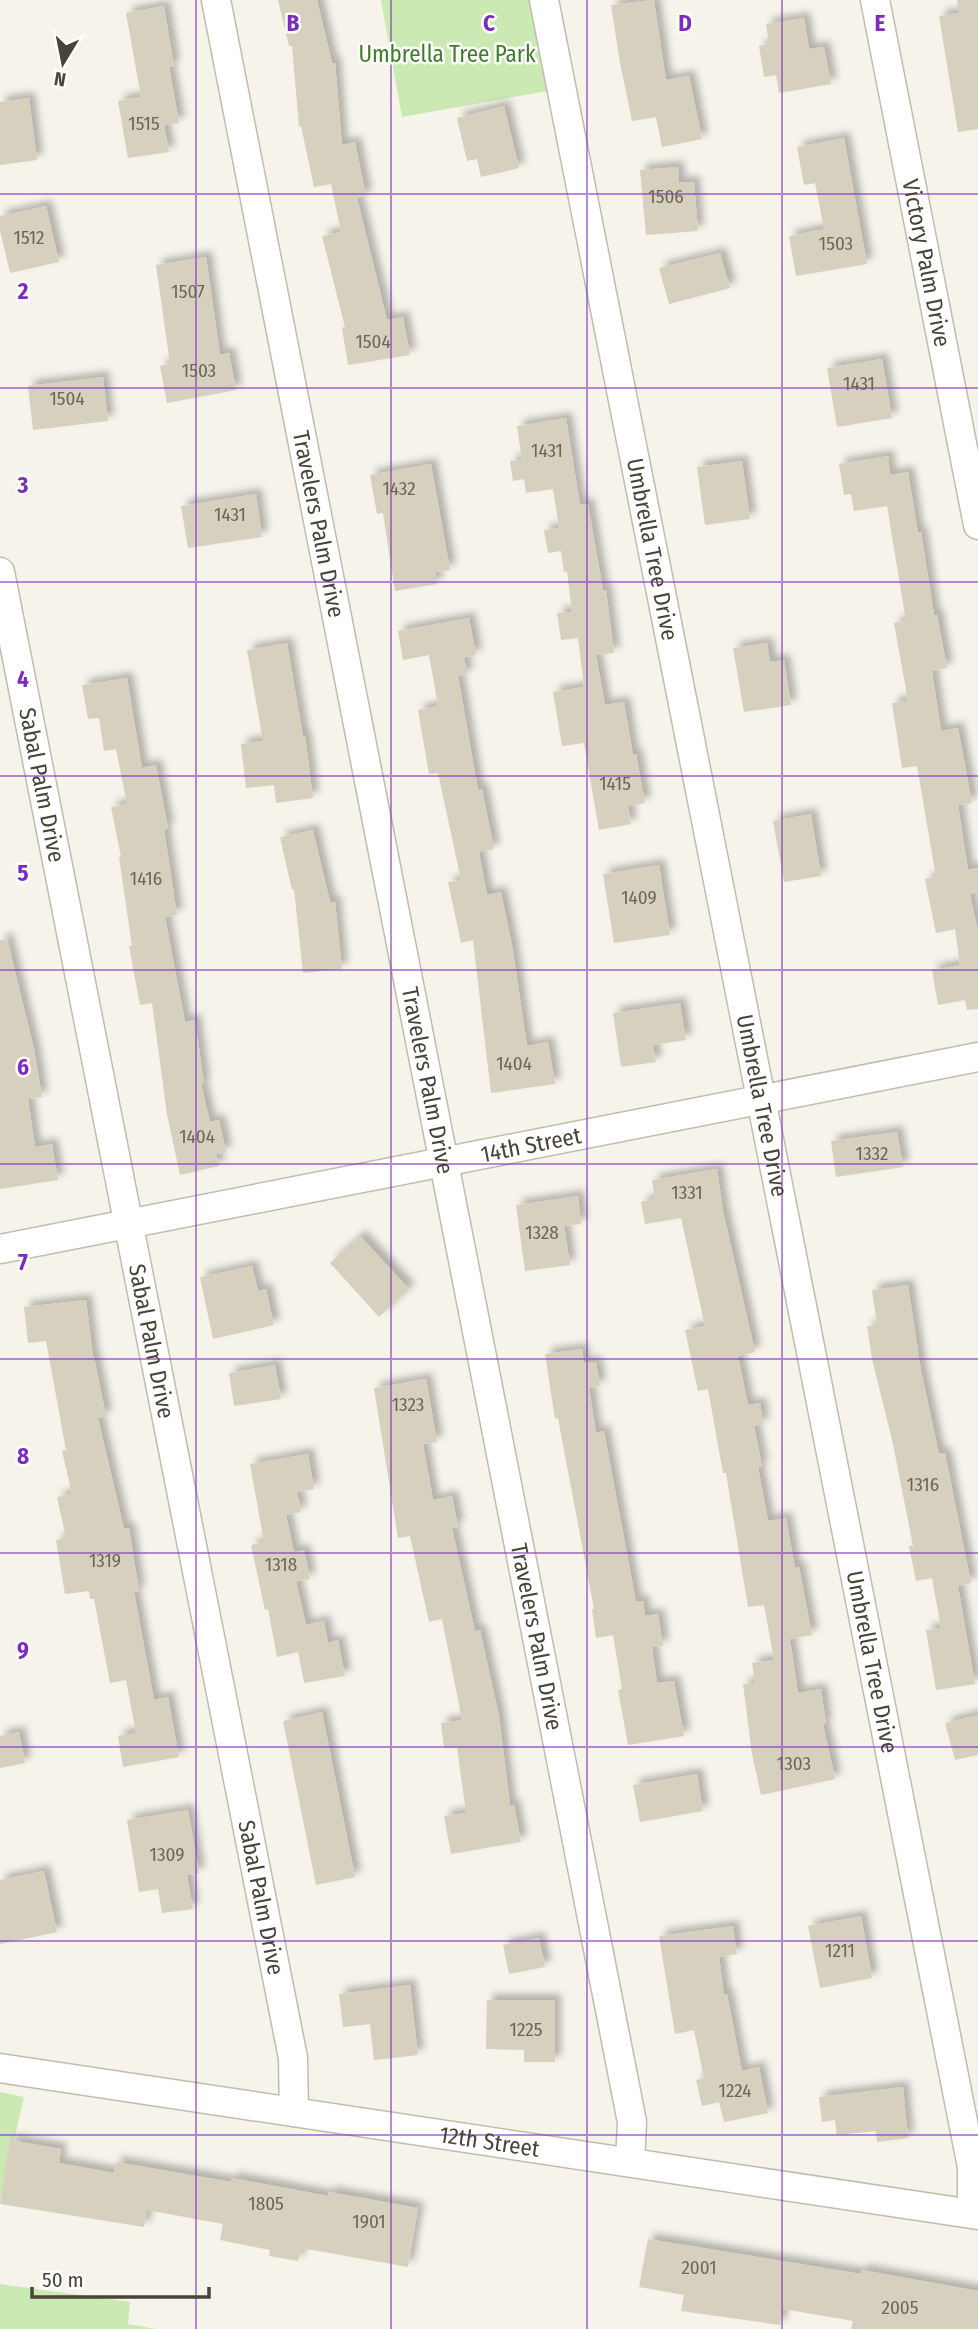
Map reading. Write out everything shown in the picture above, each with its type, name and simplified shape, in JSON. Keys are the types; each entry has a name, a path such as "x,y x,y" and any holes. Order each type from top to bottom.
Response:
{"street":[{"name":"Travelers Palm Drive","path":"216,0 632,2122 630,2162"},
{"name":"Umbrella Tree Drive","path":"544,0 972,2167 975,2214"},
{"name":"Victory Palm Drive","path":"875,0 978,525"},
{"name":"Sabal Palm Drive","path":"0,572 293,2058 294,2112"},
{"name":"14th Street","path":"0,1249 978,1057"},
{"name":"12th Street","path":"0,2068 975,2214"}],"green space":[{"name":"Umbrella Tree Park","path":"381,0 531,0 548,91 402,117"},
{"path":"0,2092 24,2097 0,2202"},
{"path":"0,2284 130,2302 128,2324 156,2329 0,2329"}],"building":[{"path":"278,0 317,0 332,63 335,63 342,145 355,142 366,196 357,198 387,320 403,317 410,355 348,365 342,328 345,327 322,236 341,232 331,184 314,187 299,126 292,46 289,46"},
{"path":"654,0 666,80 689,76 702,139 662,147 656,117 632,121 611,5"},
{"path":"957,0 978,0 978,129 958,132 939,16 959,13"},
{"path":"164,6 174,66 169,67 179,123 164,125 169,152 128,158 118,101 141,97 126,13"},
{"path":"804,18 809,49 824,47 831,84 779,93 776,75 764,77 759,46 769,44 766,24"},
{"path":"29,98 37,160 0,165 0,102"},
{"path":"504,106 519,168 481,177 477,159 467,161 457,118"},
{"path":"844,138 867,264 796,276 789,236 824,229 815,183 804,185 797,147"},
{"path":"678,167 679,183 694,182 698,231 646,235 640,170"},
{"path":"46,206 59,262 10,273 0,230 0,216"},
{"path":"720,253 730,288 669,304 659,268"},
{"path":"206,257 220,355 229,353 236,390 167,403 160,366 170,364 156,265"},
{"path":"882,359 892,418 837,427 827,368"},
{"path":"103,377 108,421 33,430 28,386"},
{"path":"566,418 580,505 588,504 603,590 606,590 614,653 596,655 605,705 624,702 645,803 628,806 631,824 599,830 584,743 562,746 553,692 584,687 578,638 561,640 557,613 572,612 567,571 564,572 561,551 548,553 544,530 559,528 553,489 526,493 524,479 513,481 510,461 522,460 517,426"},
{"path":"888,456 890,475 908,472 934,615 937,615 947,668 932,671 941,731 958,728 972,803 958,805 968,870 978,868 978,892 970,894 978,932 978,1009 967,1010 965,1000 938,1005 932,970 960,965 955,929 936,933 925,879 936,877 917,766 902,768 892,703 908,701 894,623 906,621 887,506 854,511 851,494 844,495 839,464"},
{"path":"742,461 750,519 705,525 697,467"},
{"path":"431,464 450,570 435,572 437,584 395,591 383,513 377,514 370,475"},
{"path":"256,494 262,537 188,548 181,506"},
{"path":"469,618 476,655 464,657 467,675 458,676 478,790 482,789 494,849 479,852 487,895 501,892 527,1046 548,1042 555,1084 491,1093 473,940 461,943 448,882 461,880 438,773 429,774 418,710 438,706 429,655 403,660 398,631"},
{"path":"287,643 305,736 313,798 276,803 274,785 246,788 241,744 263,741 247,650"},
{"path":"767,643 770,662 784,660 791,705 744,712 733,648"},
{"path":"127,678 142,768 156,765 168,828 164,829 177,915 165,917 185,1022 195,1020 204,1084 201,1084 210,1122 219,1120 226,1152 216,1154 219,1166 180,1175 167,1114 152,1003 140,1005 129,946 132,946 121,857 111,807 127,804 116,749 104,751 99,718 88,719 82,685"},
{"path":"811,814 821,876 784,882 773,821"},
{"path":"313,830 330,902 335,902 342,969 303,973 294,889 292,890 280,837"},
{"path":"659,865 670,935 614,943 603,874"},
{"path":"7,939 34,1049 42,1097 28,1099 35,1147 52,1144 58,1180 0,1189 0,940"},
{"path":"680,1003 686,1040 653,1045 656,1062 621,1067 613,1013"},
{"path":"897,1132 903,1167 836,1177 831,1141"},
{"path":"717,1169 723,1211 755,1352 738,1356 748,1405 760,1403 763,1424 754,1426 768,1521 786,1518 812,1635 790,1639 798,1693 821,1689 826,1724 823,1724 835,1779 761,1795 752,1754 743,1684 755,1683 752,1663 774,1660 764,1605 748,1607 726,1473 723,1473 708,1389 698,1391 685,1330 705,1326 681,1218 645,1224 641,1202 655,1199 652,1180"},
{"path":"578,1196 581,1224 564,1226 570,1265 525,1271 516,1205"},
{"path":"360,1236 409,1289 379,1317 330,1263"},
{"path":"252,1266 258,1291 266,1289 274,1325 213,1339 200,1277"},
{"path":"908,1285 921,1371 939,1454 945,1453 971,1583 958,1586 975,1684 936,1690 926,1630 941,1628 932,1578 916,1581 909,1546 913,1546 867,1326 877,1325 872,1290"},
{"path":"86,1300 93,1357 106,1416 98,1418 124,1529 129,1528 139,1591 134,1592 154,1700 168,1697 179,1757 123,1767 118,1736 136,1733 126,1680 110,1683 94,1599 90,1599 89,1591 65,1594 56,1540 66,1538 57,1497 72,1494 62,1451 66,1450 46,1341 28,1343 24,1307"},
{"path":"582,1349 584,1363 596,1362 600,1386 589,1388 596,1433 604,1431 636,1602 643,1601 645,1616 658,1614 663,1646 652,1647 657,1683 674,1681 684,1736 628,1745 618,1690 622,1689 613,1635 596,1638 594,1609 558,1418 555,1419 545,1354"},
{"path":"275,1365 281,1399 234,1406 229,1373"},
{"path":"426,1379 437,1442 423,1444 433,1500 452,1496 458,1527 452,1528 475,1631 480,1630 499,1716 510,1805 514,1805 521,1842 451,1854 444,1816 466,1813 457,1747 444,1748 441,1723 462,1720 442,1619 429,1622 410,1536 398,1538 374,1388"},
{"path":"308,1454 314,1489 297,1492 301,1512 286,1515 294,1552 304,1550 310,1579 296,1581 306,1625 324,1621 328,1643 338,1640 345,1676 304,1683 298,1652 277,1657 268,1609 265,1610 251,1545 264,1542 250,1464"},
{"path":"322,1712 355,1877 316,1885 283,1721"},
{"path":"978,1715 978,1755 955,1760 945,1723"},
{"path":"19,1732 25,1763 0,1768 0,1736"},
{"path":"697,1774 703,1811 640,1822 633,1785"},
{"path":"188,1810 199,1873 187,1875 193,1909 162,1913 158,1889 139,1892 127,1820"},
{"path":"44,1871 57,1932 0,1944 0,1880"},
{"path":"861,1916 872,1978 820,1988 808,1926"},
{"path":"733,1926 737,1954 719,1957 724,1994 727,1994 742,2071 759,2067 768,2113 724,2122 719,2102 702,2106 696,2080 704,2078 694,2030 675,2034 659,1936"},
{"path":"539,1938 545,1967 509,1974 503,1945"},
{"path":"410,1985 418,2055 374,2060 370,2024 343,2027 339,1994"},
{"path":"487,2000 555,2000 555,2062 524,2062 524,2050 486,2049"},
{"path":"903,2087 908,2138 877,2142 876,2131 837,2135 835,2120 822,2122 819,2097"},
{"path":"10,2140 61,2149 59,2163 114,2173 116,2162 231,2182 232,2178 328,2196 329,2192 418,2208 408,2267 301,2248 298,2261 269,2256 270,2250 220,2240 223,2224 147,2210 144,2227 0,2204"},
{"path":"648,2239 861,2274 862,2270 978,2291 978,2329 851,2329 853,2321 783,2309 780,2325 681,2311 684,2295 639,2287"}]}
